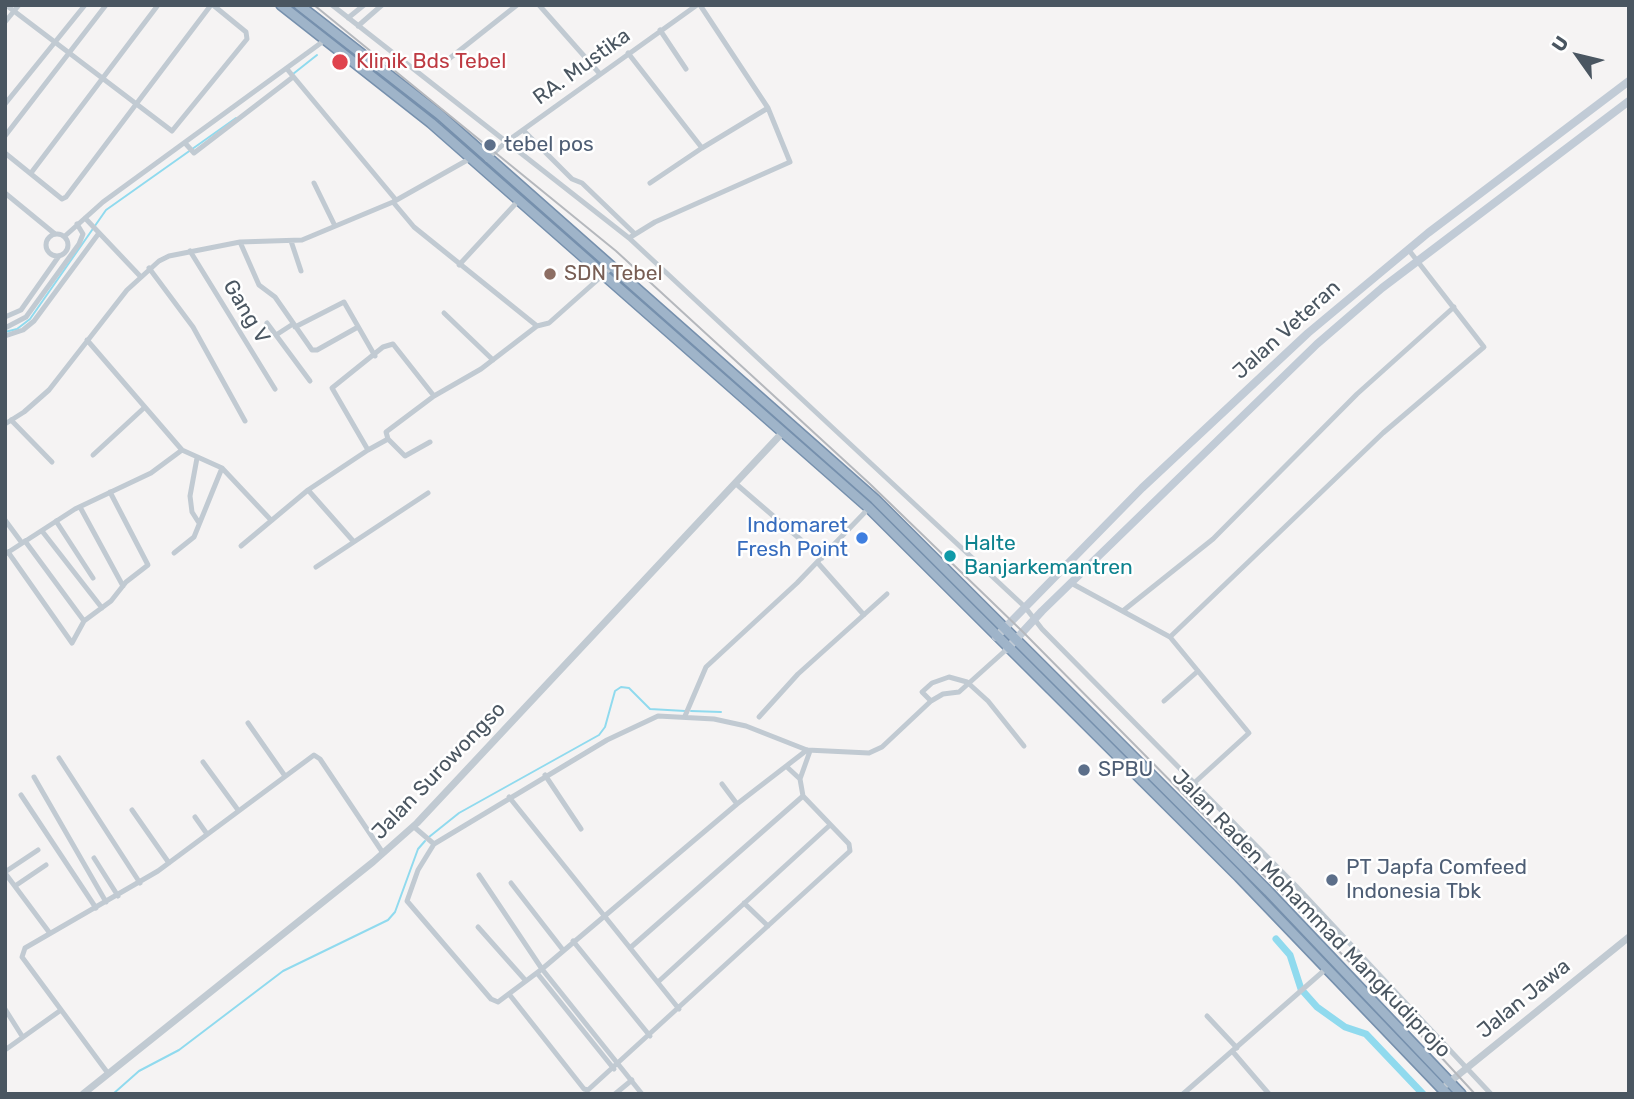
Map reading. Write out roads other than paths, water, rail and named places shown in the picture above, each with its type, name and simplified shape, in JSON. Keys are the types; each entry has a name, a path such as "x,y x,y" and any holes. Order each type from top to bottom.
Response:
{"highway":[{"name":"Jalan Raden Mohammad Mangkudiprojo","path":"281,5 471,158 869,508 1007,649 1240,877 1444,1091"},
{"name":"Jalan Raden Mohammad Mangkudiprojo","path":"299,5 439,114 876,499 1268,891 1461,1094"}],"main road":[{"name":"Jalan Veteran","path":"996,637 1142,488 1308,333 1408,249 1629,81"},
{"name":"Jalan Veteran","path":"1007,649 1035,618 1317,344 1418,261 1629,102"},
{"path":"1142,488 1154,503"}],"street":[{"path":"5,153 62,199 66,197 136,104 212,5 246,32 247,39 174,130 136,104 6,5"},
{"path":"5,22 19,5"},
{"path":"5,104 85,5"},
{"path":"5,136 106,5"},
{"path":"31,173 158,5"},
{"path":"332,5 629,238 1025,607 1491,1094"},
{"path":"353,22 364,5"},
{"path":"353,22 382,5"},
{"path":"445,62 517,5"},
{"path":"549,5 541,8 600,74"},
{"path":"629,238 655,222 789,165 768,108 699,5"},
{"name":"RA. Mustika","path":"487,159 506,142 628,53 699,5"},
{"path":"660,30 686,69"},
{"path":"65,236 85,218 233,118 290,73 325,40"},
{"path":"628,53 702,148"},
{"path":"188,147 194,153 215,131 290,73"},
{"path":"290,73 414,227 537,326"},
{"path":"650,183 768,108"},
{"path":"523,130 572,179 582,183 635,234"},
{"path":"5,424 49,390 140,276 169,256 240,242 291,242 395,201 471,158"},
{"path":"314,183 335,226"},
{"path":"5,193 55,233 65,236"},
{"path":"459,265 519,200"},
{"path":"85,218 140,276"},
{"path":"5,328 26,317 79,244 83,234 77,224"},
{"path":"5,336 23,330 34,321 98,232"},
{"path":"55,233 47,239 46,248 53,256 59,256"},
{"path":"5,317 21,310 59,256 68,248 65,236"},
{"path":"240,242 259,285 275,297 315,351 358,327"},
{"path":"291,242 301,271"},
{"path":"1170,637 1383,433 1484,347 1408,249"},
{"name":"Gang V","path":"190,251 275,390"},
{"path":"430,442 403,456 388,439 386,432 434,396 493,360 537,326 549,323 612,267"},
{"path":"149,268 193,327 246,421"},
{"path":"276,335 344,302 375,356"},
{"path":"1124,610 1213,539 1357,394 1454,307"},
{"path":"444,313 493,360"},
{"path":"267,323 310,380"},
{"path":"87,340 181,450 222,468 270,519"},
{"path":"368,450 332,388 338,381 375,356 386,345 393,344 434,396"},
{"path":"93,455 145,407"},
{"path":"12,420 52,462"},
{"name":"Jalan Surowongso","path":"83,1094 413,826 783,432"},
{"path":"242,546 270,519 308,490 388,439"},
{"path":"110,492 148,563 147,568 84,621 78,637 71,643 7,553 80,507 110,492 151,473 181,450"},
{"path":"197,458 190,496 192,512 199,523"},
{"path":"174,553 191,541 222,468"},
{"path":"735,483 820,560 864,615"},
{"path":"308,490 354,542"},
{"path":"316,567 428,493"},
{"path":"80,507 123,586"},
{"path":"686,716 706,667 820,560 869,508"},
{"path":"5,520 84,621"},
{"path":"57,521 93,578"},
{"path":"42,531 102,608"},
{"path":"1071,583 1170,637 1249,733 1193,783"},
{"path":"759,717 798,674 887,594"},
{"path":"808,751 737,804 539,971 509,994 493,1001 407,901 429,840 644,721 659,716 686,716 746,726 808,751 870,753 882,747 930,701 963,682 1007,649"},
{"path":"1164,701 1198,671"},
{"path":"930,701 923,695 925,689 939,679 963,682 988,701 1024,746"},
{"path":"248,723 285,776"},
{"path":"509,994 584,1089 588,1090 614,1069 850,850 849,844 803,796 800,779 808,751"},
{"path":"107,1072 22,957 25,948 49,932 140,883 311,756 320,759 383,853"},
{"path":"60,758 140,883"},
{"path":"203,762 238,810"},
{"path":"787,767 800,779"},
{"path":"545,775 581,829"},
{"path":"34,777 106,902"},
{"path":"722,784 737,804"},
{"path":"21,795 96,908"},
{"path":"630,948 803,796"},
{"path":"509,797 680,1009"},
{"path":"132,810 169,863"},
{"path":"195,817 207,834"},
{"path":"658,982 830,825"},
{"path":"413,826 429,840"},
{"path":"38,850 5,872 49,932"},
{"path":"94,858 117,896"},
{"path":"15,886 46,865"},
{"path":"479,875 539,971 614,1069"},
{"path":"511,883 563,950"},
{"path":"744,903 768,926"},
{"path":"478,927 526,981"},
{"name":"Jalan Jawa","path":"1444,1091 1449,1081 1629,937"},
{"path":"573,942 650,1036"},
{"path":"1183,1094 1327,968"},
{"path":"539,971 642,1094"},
{"path":"5,1009 22,1036"},
{"path":"5,1050 61,1010"},
{"path":"1207,1016 1269,1094"},
{"path":"615,1094 632,1080"}],"waterway":[{"path":"293,74 317,55"},
{"path":"5,332 17,329 30,319 106,210 236,118"},
{"path":"429,837 459,813 599,735 605,727 615,691 621,687 629,688 650,709 685,711"},
{"path":"691,711 721,712"},
{"path":"113,1094 139,1071 179,1050 283,971 388,920 395,912 418,849 425,841"},
{"path":"1276,939 1290,955 1301,989 1317,1007 1345,1027 1366,1034 1423,1094"}],"railway":[{"path":"314,5 616,251 870,484 1023,632 1405,1018 1475,1094"}],"place":[{"name":"Klinik Bds Tebel","path":"340,62"},
{"name":"tebel pos","path":"490,145"},
{"name":"SDN Tebel","path":"550,274"},
{"name":"Indomaret Fresh Point","path":"862,538"},
{"name":"Halte Banjarkemantren","path":"950,556"},
{"name":"SPBU","path":"1084,770"},
{"name":"PT Japfa Comfeed Indonesia Tbk","path":"1332,880"}]}
